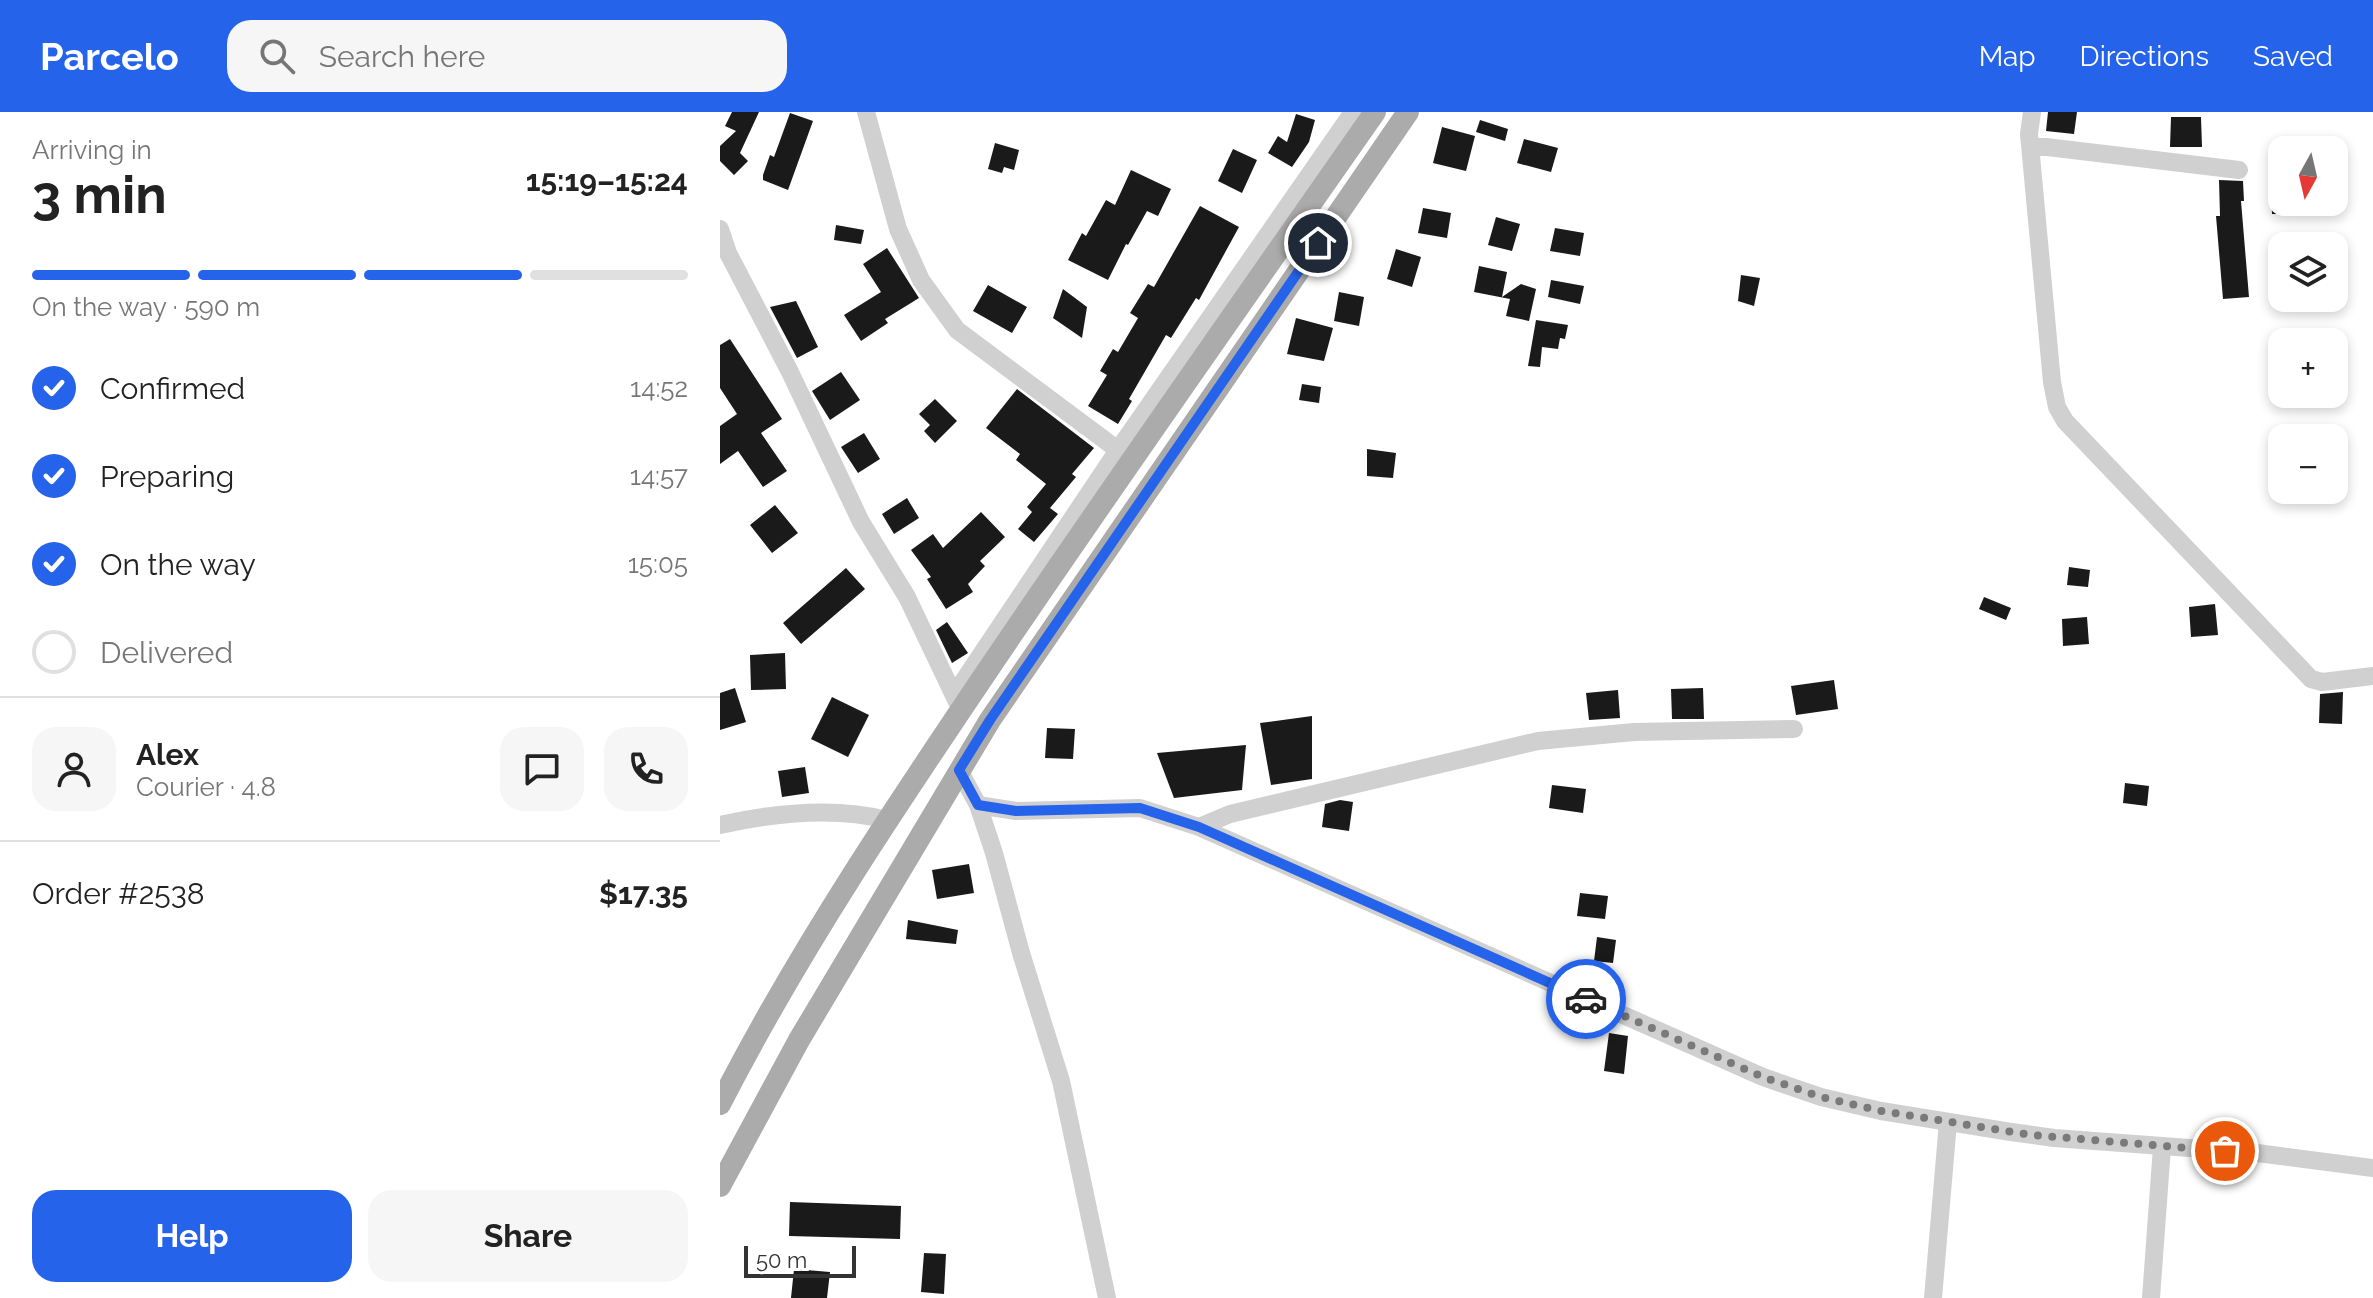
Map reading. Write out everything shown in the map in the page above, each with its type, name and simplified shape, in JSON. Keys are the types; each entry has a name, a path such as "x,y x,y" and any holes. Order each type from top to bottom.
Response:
{"main road":[{"path":"720,1104 760,1026 958,702 1375,112"},
{"path":"720,1186 799,1040 990,720 1408,112"}],"street":[{"path":"866,112 898,229 921,280 957,330 1118,450"},
{"path":"958,702 1118,450 1353,112"},
{"path":"2032,112 2030,145 2052,382 2057,407 2065,421 2311,679 2322,682 2373,676"},
{"path":"2030,145 2239,170"},
{"path":"720,229 728,253 790,372 861,522 907,597 958,702"},
{"path":"1199,827 1230,814 1538,741 1634,732 1794,729"},
{"path":"959,770 978,805 1061,1081 1107,1298"},
{"path":"978,805 1016,811 1140,808 1199,827 1763,1077 1821,1097 1881,1111 2054,1138 2257,1153 2373,1168"},
{"path":"720,825 822,812 861,813 887,820"},
{"path":"1933,1298 1948,1122"},
{"path":"2151,1298 2162,1147"}],"building":[{"path":"732,112 759,112 740,153 748,161 734,175 720,161 720,146 736,131 725,126"},
{"path":"2048,112 2077,112 2074,134 2046,131"},
{"path":"790,113 813,121 788,190 763,180 763,175 770,155 774,157"},
{"path":"1296,114 1315,120 1309,142 1292,167 1268,153 1278,136 1287,142"},
{"path":"2171,117 2201,117 2202,147 2170,147"},
{"path":"1480,120 1508,129 1505,141 1476,132"},
{"path":"1442,127 1475,136 1466,171 1433,163"},
{"path":"1524,139 1558,148 1551,172 1517,163"},
{"path":"995,143 1019,150 1014,170 1004,167 1002,173 988,169"},
{"path":"1233,149 1257,160 1242,193 1218,181"},
{"path":"1131,170 1171,189 1158,216 1147,211 1108,280 1068,260 1082,233 1086,236 1106,200 1115,205"},
{"path":"2219,180 2243,181 2244,201 2241,201 2249,297 2223,299 2216,216 2220,216"},
{"path":"1200,206 1239,227 1199,300 1196,298 1171,338 1166,335 1118,424 1088,406 1107,375 1100,371 1113,349 1118,352 1138,318 1130,313 1148,284 1154,287"},
{"path":"1423,208 1451,213 1447,238 1418,233"},
{"path":"1496,217 1520,224 1512,251 1488,245"},
{"path":"836,225 864,230 861,244 834,240"},
{"path":"1555,228 1584,233 1580,256 1550,251"},
{"path":"887,248 919,298 885,319 888,323 861,341 844,315 881,292 863,264"},
{"path":"1396,249 1421,257 1412,287 1387,279"},
{"path":"1479,266 1507,272 1502,297 1521,284 1536,289 1529,321 1506,316 1510,299 1474,292"},
{"path":"1741,275 1760,278 1754,306 1738,301"},
{"path":"1551,280 1584,286 1580,304 1548,297"},
{"path":"988,285 1027,307 1012,333 973,311"},
{"path":"1063,289 1087,307 1082,338 1053,318"},
{"path":"1339,292 1364,297 1359,326 1334,321"},
{"path":"796,301 818,347 797,358 770,307"},
{"path":"1296,318 1333,328 1324,361 1287,354"},
{"path":"1536,320 1568,325 1565,339 1560,338 1558,349 1542,347 1540,367 1528,366"},
{"path":"730,339 782,419 761,433 787,471 763,487 738,451 720,464 720,426 737,414 720,388 720,345"},
{"path":"841,372 860,400 830,420 812,391"},
{"path":"1302,384 1321,387 1319,403 1299,400"},
{"path":"1017,389 1094,448 1072,474 1076,477 1050,508 1058,514 1034,542 1018,529 1032,512 1027,507 1046,484 1016,460 1020,454 986,428"},
{"path":"935,399 957,421 935,443 924,431 930,425 919,414"},
{"path":"864,433 880,459 858,473 841,447"},
{"path":"1367,449 1396,453 1393,478 1367,476"},
{"path":"907,498 919,518 894,534 882,514"},
{"path":"775,505 798,533 772,553 750,525"},
{"path":"981,512 1005,537 980,561 985,566 968,584 973,592 946,609 927,579 931,577 911,550 933,534 943,548"},
{"path":"2069,567 2090,570 2088,587 2067,585"},
{"path":"846,568 865,589 801,644 783,623"},
{"path":"1984,597 2011,608 2006,620 1979,609"},
{"path":"2215,604 2218,635 2191,637 2189,607"},
{"path":"2087,617 2089,644 2063,646 2062,619"},
{"path":"947,622 968,653 952,663 936,630"},
{"path":"785,653 786,689 751,690 750,655"},
{"path":"1834,680 1838,709 1796,715 1791,686"},
{"path":"735,688 746,722 720,730 720,693"},
{"path":"1703,688 1704,719 1672,719 1671,689"},
{"path":"1618,690 1620,718 1589,720 1586,693"},
{"path":"2343,692 2342,724 2319,723 2320,694"},
{"path":"832,697 869,715 848,757 811,739"},
{"path":"1312,716 1312,779 1271,785 1260,723"},
{"path":"1047,728 1075,729 1073,759 1045,758"},
{"path":"1246,745 1242,790 1174,798 1157,753"},
{"path":"805,767 809,793 782,797 778,771"},
{"path":"2125,783 2149,786 2147,806 2123,803"},
{"path":"1552,785 1586,789 1583,813 1549,808"},
{"path":"1340,800 1353,802 1349,831 1322,827 1325,804"},
{"path":"969,864 974,893 937,899 932,870"},
{"path":"1580,893 1608,896 1605,919 1577,916"},
{"path":"908,920 958,930 956,944 906,939"},
{"path":"1597,937 1616,940 1613,963 1594,961"},
{"path":"1609,1033 1628,1036 1624,1074 1604,1071"},
{"path":"790,1202 901,1206 900,1239 789,1236"},
{"path":"924,1253 946,1254 944,1294 921,1292"},
{"path":"794,1269 830,1272 827,1298 791,1298"}],"way so far":[{"path":"1586,999 1763,1077 1821,1097 1881,1111 2054,1138 2225,1151"}],"route":[{"path":"1318,243 990,720 959,770 978,805 1016,811 1140,808 1158,812 1199,827 1586,999"}]}
